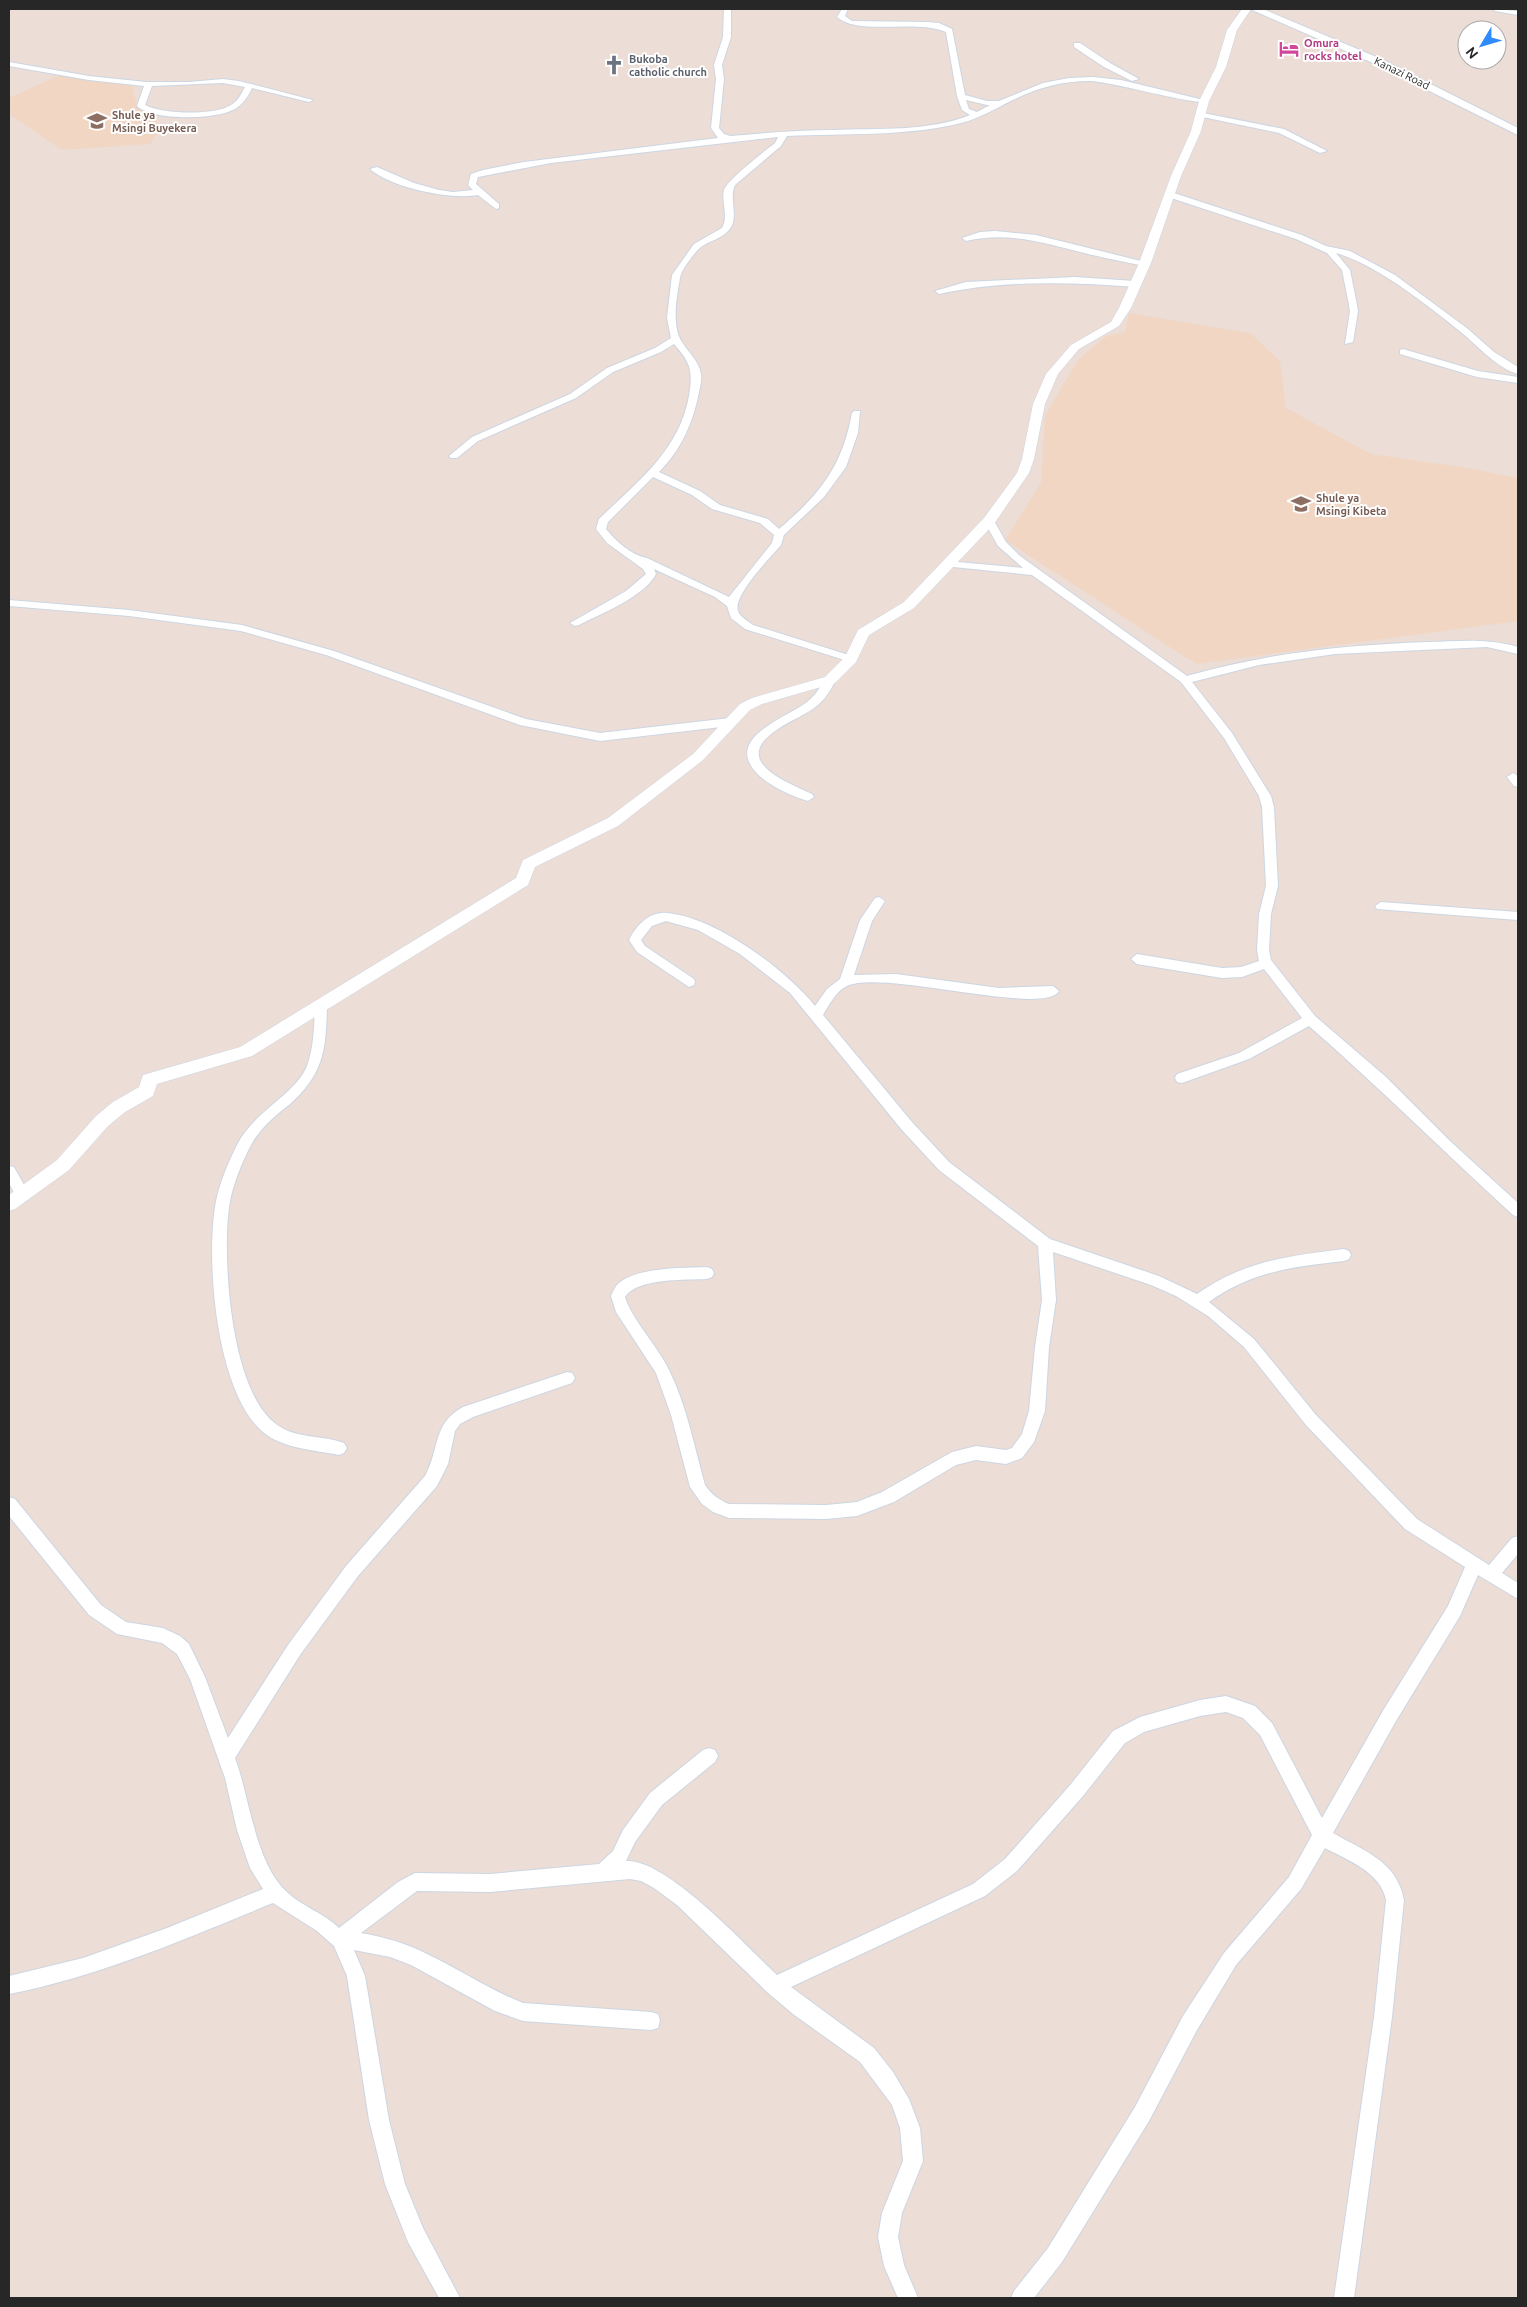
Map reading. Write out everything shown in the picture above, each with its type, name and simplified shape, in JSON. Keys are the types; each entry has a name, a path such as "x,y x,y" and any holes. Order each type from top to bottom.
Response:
{"main road":[{"name":"Kanazi Road","path":"1255,9 1377,61 1518,132"}],"street":[{"path":"728,9 727,37 718,65 720,79 715,128 721,136 729,139"},
{"path":"845,9 841,17 850,23 927,24 936,25 948,31 961,96 966,110 976,115"},
{"path":"808,796 762,772 752,758 752,747 770,729 813,703 830,680 850,659 864,633 909,605 989,521 1023,473 1028,459 1039,404 1052,374 1075,347 1115,324 1125,308 1145,263 1202,108 1221,67 1232,30 1246,9"},
{"path":"1498,9 1518,13 1517,9"},
{"path":"1077,45 1115,69 1141,82 1145,87"},
{"path":"9,64 89,78 146,84 223,81 250,85 309,100"},
{"path":"496,206 472,185 475,175 487,171 729,139 784,134 892,131 961,121 1039,86 1066,80 1115,80 1145,87 1188,99 1202,108 1281,131 1323,151"},
{"path":"146,84 148,86 141,106 144,108 150,111 209,116 220,113 243,100 250,85"},
{"path":"961,96 987,103 1000,103"},
{"path":"732,604 719,595 635,556 605,537 602,526 604,521 631,492 653,473 671,453 690,415 696,384 694,365 675,339 671,318 676,276 697,246 725,230 728,225 730,209 728,191 732,184 778,144 784,134"},
{"path":"374,169 402,182 433,191 471,194 478,192"},
{"path":"1170,195 1299,237 1324,248 1338,259 1346,270 1354,311 1348,342"},
{"path":"966,238 982,233 1019,234 1080,250 1145,263"},
{"path":"1324,248 1335,248 1347,253 1392,277 1465,331 1491,354 1518,371"},
{"path":"939,291 966,285 1075,280 1135,284"},
{"path":"454,456 475,439 573,396 610,370 658,350 675,339"},
{"path":"1403,352 1477,374 1518,380"},
{"path":"850,659 749,627 735,616 732,604 734,596 777,543 779,534 810,508 828,487 842,466 854,439 858,413"},
{"path":"653,473 696,493 716,507 764,521 779,534"},
{"path":"989,521 1002,544 1016,558 1066,592 1185,680 1228,736 1265,796 1268,807 1272,886 1264,923 1263,950 1267,963 1291,998 1310,1019 1381,1081 1444,1145 1518,1211"},
{"path":"575,622 646,583 651,572 635,556"},
{"path":"947,564 997,567 1034,572"},
{"path":"9,603 130,613 242,628 330,653 524,722 600,738 730,722"},
{"path":"1185,680 1224,667 1253,661 1342,650 1487,644 1499,645 1518,651"},
{"path":"9,1204 24,1196 63,1165 102,1121 119,1107 147,1091 149,1080 246,1052 523,880 528,864 612,822 698,757 745,707 757,701 830,680"},
{"path":"845,982 866,920 879,901"},
{"path":"1381,906 1518,916"},
{"path":"689,982 641,950 635,940 641,929 656,919 666,917 702,927 744,951 787,983 817,1014 891,1106 944,1166 1045,1243 1154,1280 1197,1302 1234,1328 1250,1343 1311,1420 1411,1524 1518,1592"},
{"path":"1137,959 1222,973 1242,972 1267,963"},
{"path":"817,1014 831,993 845,982 871,977 1000,993 1053,992"},
{"path":"321,1006 317,1050 310,1072 294,1091 264,1117 245,1144 230,1179 222,1208 218,1251 227,1332 241,1385 256,1416 270,1430 293,1439 339,1448"},
{"path":"1182,1078 1244,1056 1310,1019"},
{"path":"9,1171 24,1196"},
{"path":"708,1273 645,1277 624,1289 620,1294 619,1302 621,1308 652,1352 663,1374 682,1424 695,1477 704,1496 713,1505 729,1511 845,1512 872,1504 952,1459 976,1453 1011,1456 1017,1453 1024,1445 1032,1430 1037,1411 1042,1347 1049,1300 1045,1243"},
{"path":"1197,1302 1229,1279 1250,1270 1270,1264 1344,1255"},
{"path":"226,1757 294,1650 347,1578 431,1481 440,1464 446,1435 452,1422 468,1412 567,1378"},
{"path":"9,1504 95,1610 123,1629 163,1636 174,1641 183,1649 197,1677 234,1778 246,1830 259,1868 275,1893 323,1924 336,1938 390,1948 457,1978 502,2004 523,2012 651,2021"},
{"path":"1021,2298 1055,2255 1142,2114 1190,2023 1230,1959 1294,1883 1390,1715 1454,1611 1482,1570 1518,1543"},
{"path":"774,1985 812,1970 846,1951 979,1890 1011,1865 1077,1790 1119,1737 1140,1725 1200,1708 1226,1704 1249,1712 1266,1729 1322,1836 1380,1870 1392,1889 1395,1900 1379,2047 1344,2298"},
{"path":"603,1873 619,1857 629,1836 656,1799 708,1756"},
{"path":"340,1938 404,1888 415,1882 490,1883 630,1870 644,1873 660,1882 683,1899 800,2007 867,2055 899,2099 910,2128 913,2161 892,2214 888,2237 894,2266 908,2298"},
{"path":"9,1985 83,1967 184,1930 275,1893"},
{"path":"340,1938 356,1976 371,2077 390,2168 417,2242 450,2298"}],"shaded area":[{"path":"60,75 132,84 137,107 162,126 150,144 62,150 9,114 9,98"},
{"path":"1129,313 1250,333 1280,361 1286,408 1371,454 1468,468 1518,478 1518,621 1196,664 1005,540 1041,483 1045,416 1078,360 1105,337 1125,332"}],"place":[{"name":"Omura rocks hotel","path":"1289,49"},
{"name":"Bukoba catholic church","path":"614,65"},
{"name":"Shule ya Msingi Buyekera","path":"97,121"},
{"name":"Shule ya Msingi Kibeta","path":"1301,504"}]}
